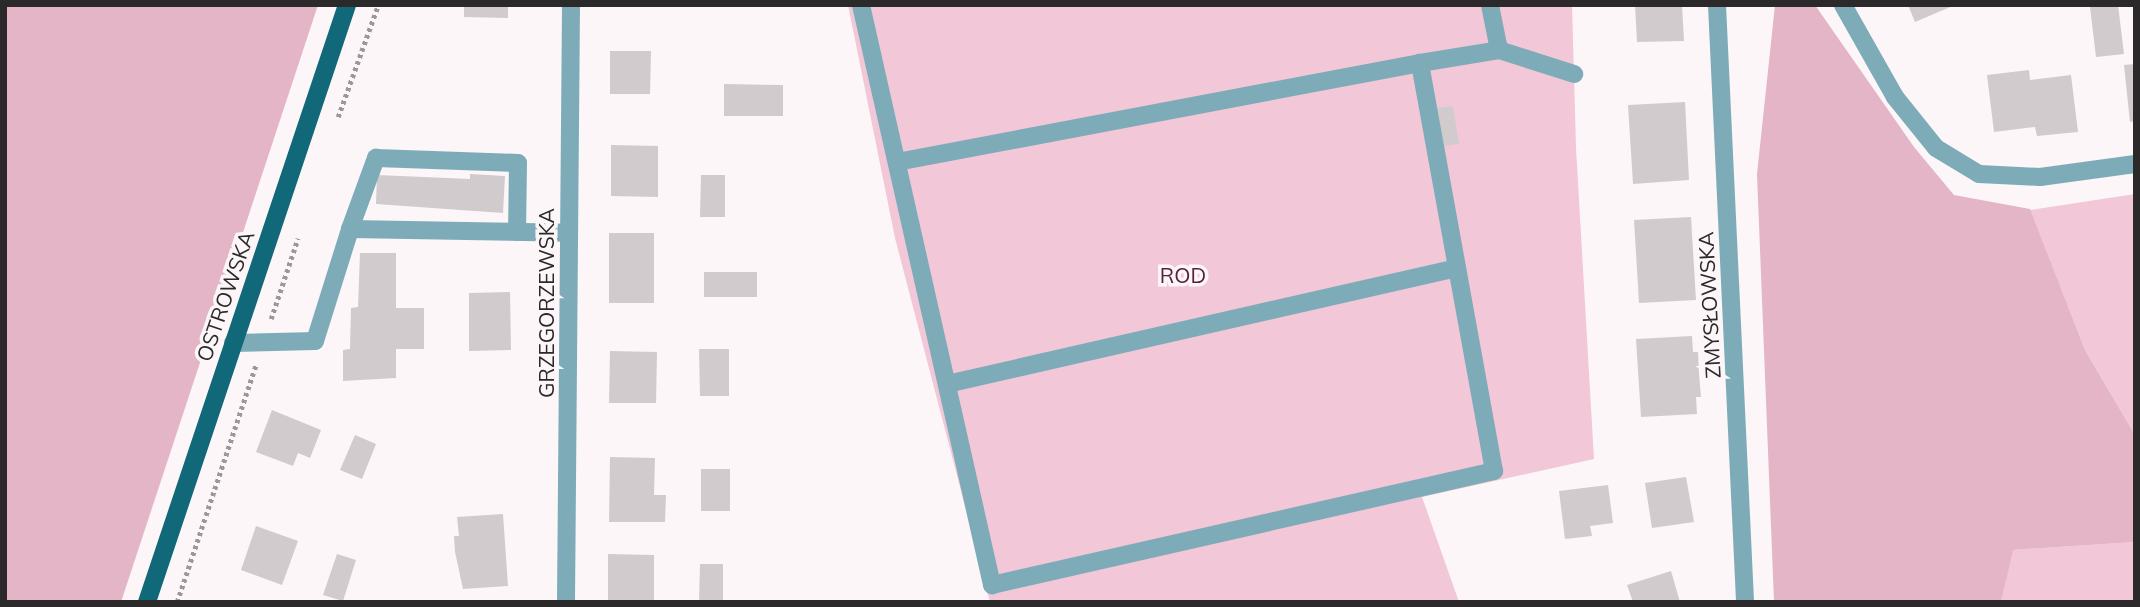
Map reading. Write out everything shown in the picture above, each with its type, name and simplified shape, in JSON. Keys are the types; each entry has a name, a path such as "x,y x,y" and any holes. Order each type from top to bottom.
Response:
{"main road":[{"name":"OSTROWSKA","path":"148,602 347,5"}],"street":[{"name":"GRZEGORZEWSKA","path":"566,602 571,5"},
{"path":"861,5 992,585 1494,471 1420,63"},
{"path":"1490,5 1499,50"},
{"name":"ZMYSŁOWSKA","path":"1717,5 1745,602"},
{"path":"1843,5 1895,97 1936,148 1979,174 2040,177 2135,164"},
{"path":"897,162 1499,50 1574,74"},
{"path":"233,343 315,341 350,229 376,158 518,163 517,232"},
{"path":"350,229 569,233"},
{"path":"947,384 1457,268"}],"path":[{"path":"338,119 378,5"},
{"path":"177,602 298,236"}],"green space":[{"name":"ROD","path":"848,5 1572,5 1576,148 1594,459 1422,497 1459,602 990,602 895,238"},
{"path":"2135,194 2135,435 2085,350 2030,210"},
{"path":"2135,542 2135,602 2001,602 2012,550"}],"shaded area":[{"path":"5,5 318,5 121,602 5,602"},
{"path":"1775,5 1815,5 1914,147 1954,195 2030,209 2085,350 2135,435 2135,542 2013,550 2001,602 1774,602 1757,174"}],"building":[{"path":"464,5 508,5 508,18 464,17"},
{"path":"1635,5 1682,5 1684,41 1637,42"},
{"path":"1908,5 1955,5 1915,22"},
{"path":"2118,5 2124,54 2096,57 2090,7"},
{"path":"610,51 651,51 650,94 610,94"},
{"path":"2135,64 2135,121 2130,122 2124,65"},
{"path":"2029,70 2030,80 2071,75 2078,132 2037,136 2035,127 1994,132 1987,75"},
{"path":"724,84 783,85 783,116 724,116"},
{"path":"1685,102 1689,180 1633,184 1628,105"},
{"path":"1453,106 1459,144 1443,146 1437,108"},
{"path":"611,145 658,146 658,197 611,196"},
{"path":"470,174 505,176 503,213 376,204 377,175 470,179"},
{"path":"701,175 725,175 725,217 700,217"},
{"path":"1691,217 1696,300 1639,303 1634,220"},
{"path":"609,233 654,233 654,303 609,303"},
{"path":"360,253 396,253 396,308 424,308 424,349 396,349 396,378 343,381 343,350 350,349 351,308 358,307"},
{"path":"704,272 757,272 757,297 704,297"},
{"path":"510,292 511,350 469,351 469,293"},
{"path":"1692,336 1693,352 1698,352 1701,397 1696,397 1697,414 1641,417 1636,339"},
{"path":"699,349 729,349 729,396 700,396"},
{"path":"610,351 657,352 656,403 609,403"},
{"path":"272,410 321,430 310,458 298,453 293,466 256,452"},
{"path":"355,435 376,444 362,479 340,470"},
{"path":"610,457 655,458 654,495 666,495 665,522 609,522"},
{"path":"701,469 730,469 730,511 701,511"},
{"path":"1686,477 1694,522 1652,528 1645,483"},
{"path":"1608,485 1613,523 1590,526 1592,536 1565,539 1559,491"},
{"path":"503,514 508,586 463,589 455,552 454,536 459,536 457,517"},
{"path":"256,526 298,541 282,585 241,570"},
{"path":"337,554 356,560 343,601 323,595"},
{"path":"608,554 654,555 654,602 608,602"},
{"path":"700,564 723,564 723,602 699,602"},
{"path":"1671,571 1680,602 1633,602 1627,585"}]}
